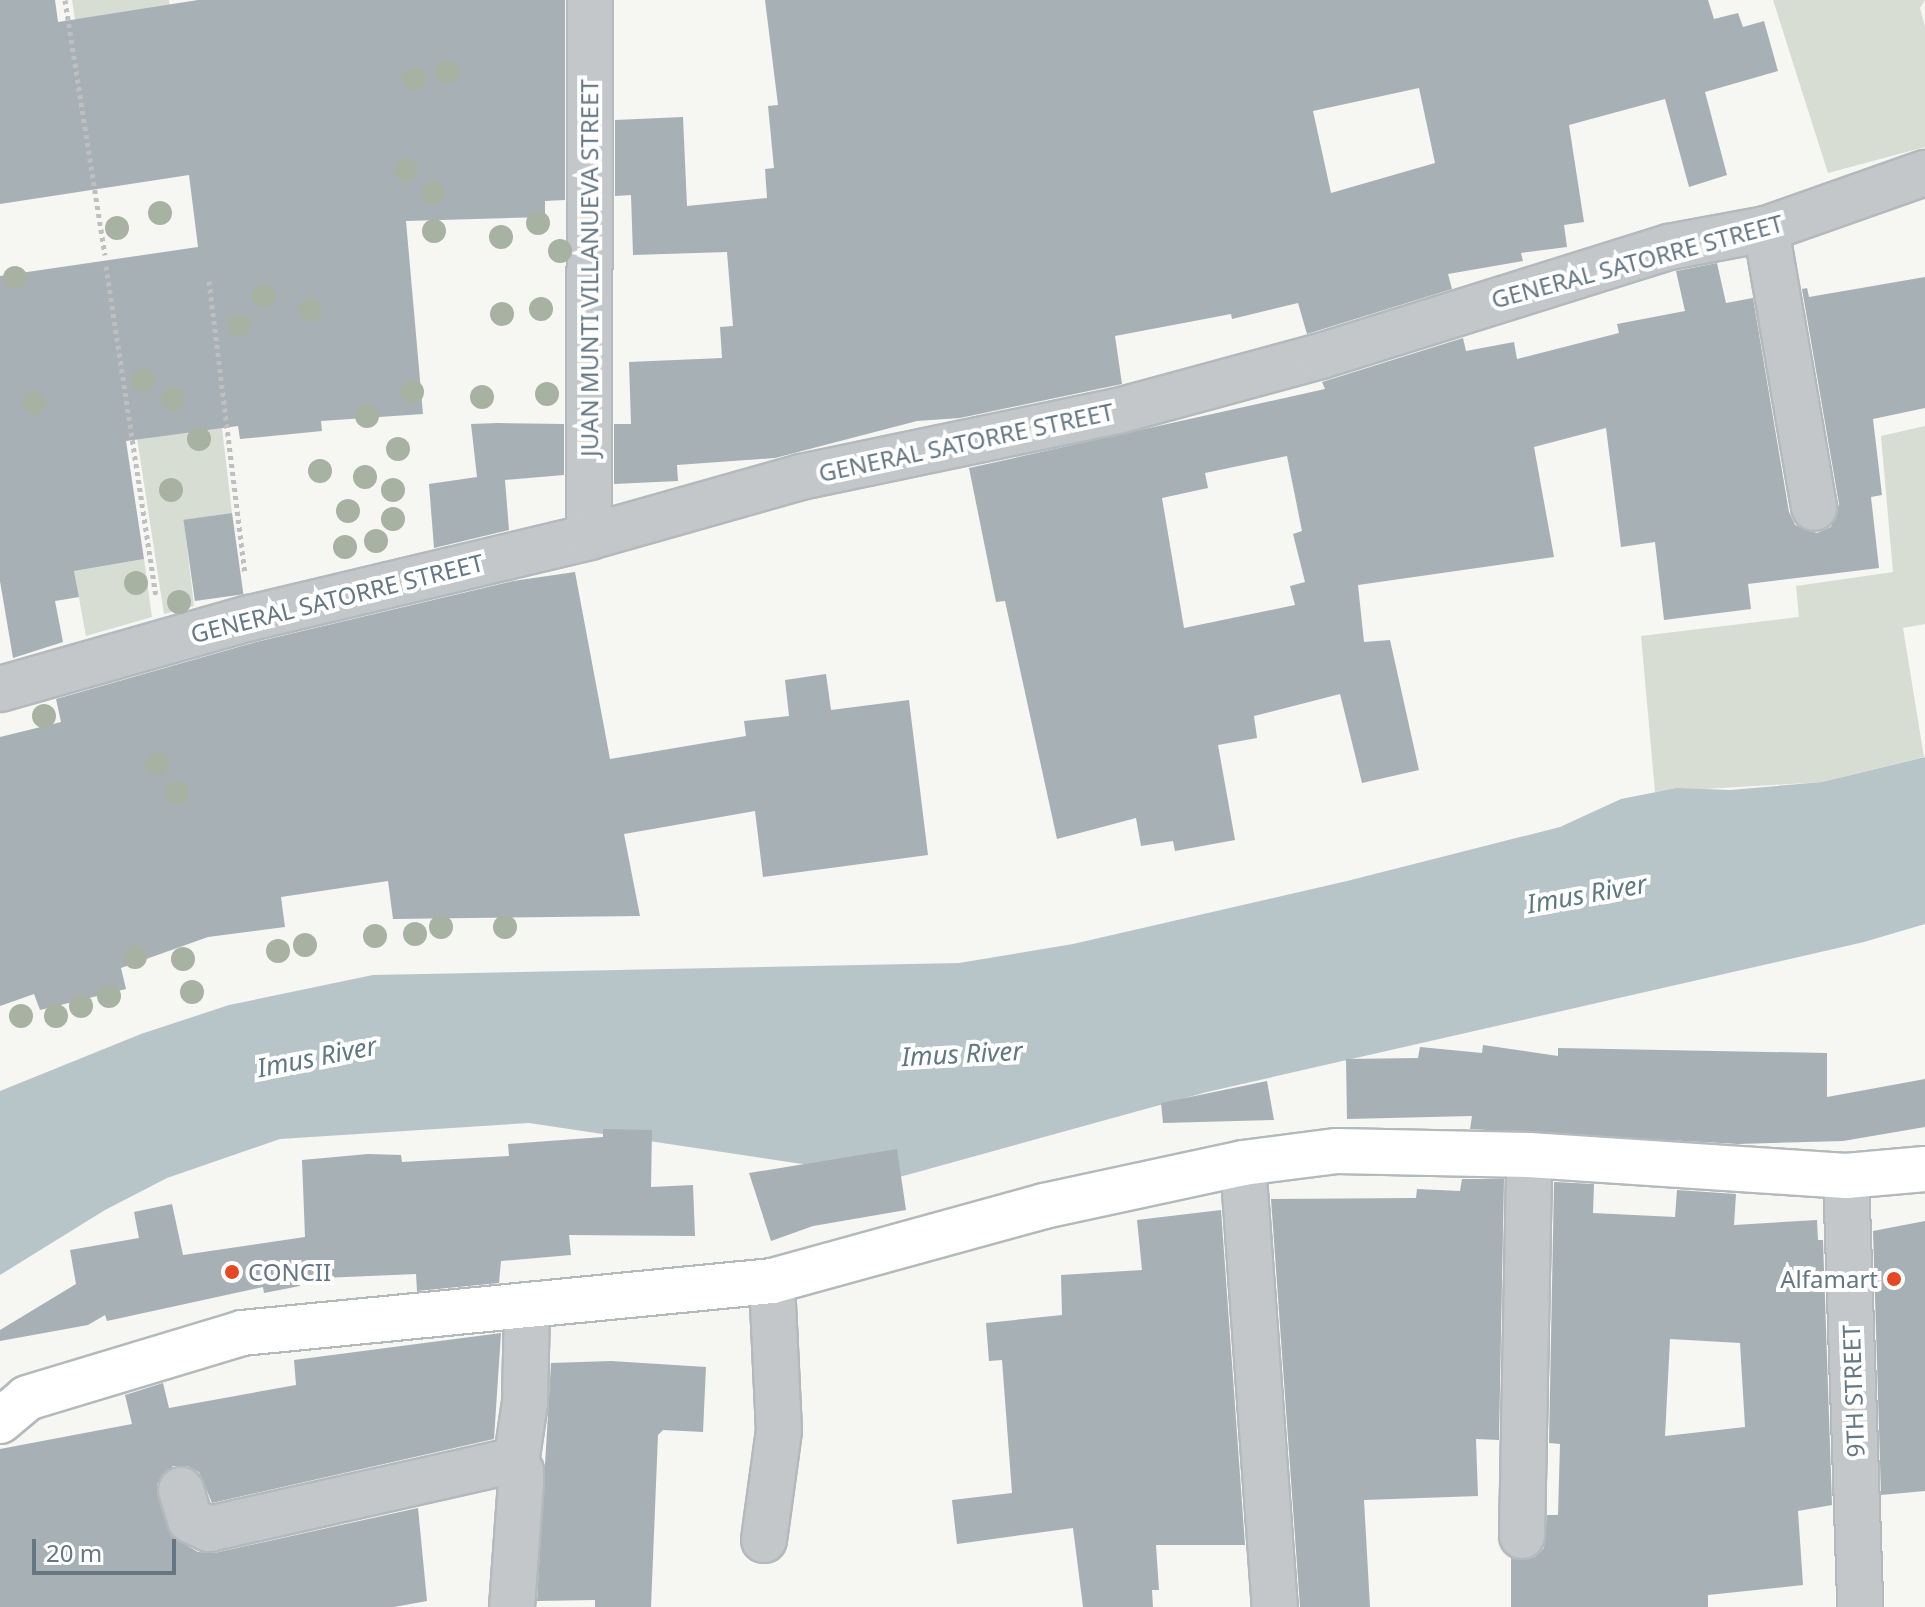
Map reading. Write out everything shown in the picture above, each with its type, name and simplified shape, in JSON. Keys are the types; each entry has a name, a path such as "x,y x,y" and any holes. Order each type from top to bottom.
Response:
{"main road":[{"path":"0,1421 27,1398 242,1333 772,1281 1044,1206 1243,1163 1337,1151 1529,1155 1846,1176 1925,1169"}],"street":[{"name":"JUAN MUNTI VILLANUEVA STREET","path":"589,537 590,0"},
{"name":"GENERAL SATORRE STREET","path":"0,689 250,618 589,537 801,477 1118,411 1321,356 1669,247 1766,229 1925,173"},
{"path":"1766,229 1814,508"},
{"path":"1522,1536 1529,1155"},
{"path":"1243,1163 1275,1607"},
{"name":"9TH STREET","path":"1846,1176 1860,1607"},
{"path":"764,1540 779,1431 772,1281"},
{"path":"512,1607 521,1482 516,1463 525,1402 527,1306"},
{"path":"181,1490 190,1520 209,1529 494,1462 516,1463"}],"path":[{"path":"65,0 105,255"},
{"path":"106,266 162,642"},
{"path":"209,281 250,618"}],"shaded area":[{"path":"72,0 169,0 173,39 75,20"},
{"path":"1773,0 1925,0 1920,8 1925,27 1925,147 1828,173"},
{"path":"125,360 192,432 222,428 232,513 184,520 194,606 164,614"},
{"path":"1925,426 1925,624 1903,628 1924,757 1822,782 1655,792 1641,636 1799,617 1796,586 1893,572 1881,436"},
{"path":"144,559 152,617 86,636 74,571"}],"water":[{"name":"Imus River","path":"1925,757 1925,924 1864,942 1207,1092 896,1178 529,1123 280,1139 167,1178 105,1210 0,1275 0,1091 141,1034 229,1005 373,975 959,963 1073,944 1347,881 1560,827 1621,799 1677,788 1730,790 1822,782"}],"building":[{"path":"0,0 55,0 58,22 198,0 565,0 565,200 545,201 545,217 406,221 423,414 321,421 322,431 240,439 238,426 126,441 144,559 74,571 79,597 55,601 63,642 13,658 0,581 0,276 198,247 189,175 0,204"},
{"path":"765,0 1708,0 1714,19 1738,13 1743,27 1764,21 1778,71 1705,92 1727,175 1689,187 1665,99 1569,125 1584,222 1564,225 1567,247 1521,253 1523,261 1448,274 1452,289 1307,334 1298,303 1232,319 1231,314 1115,336 1122,384 960,418 917,421 775,458 677,465 678,481 614,484 614,424 631,424 629,362 722,358 720,327 733,326 727,252 633,255 631,195 615,196 615,120 683,117 687,206 767,198 765,169 774,168 768,106 778,105","holes":["1419,88 1435,163 1331,193 1313,111"]},
{"path":"1717,263 1726,303 1753,298 1789,512 1795,525 1817,533 1831,527 1839,504 1802,289 1807,288 1809,297 1925,277 1925,408 1873,419 1882,495 1871,497 1879,568 1748,584 1751,609 1664,620 1655,542 1621,547 1606,428 1534,447 1554,557 1358,585 1364,642 1390,640 1419,770 1362,783 1340,694 1254,716 1257,738 1218,745 1235,840 1175,851 1173,841 1141,846 1136,818 1057,839 1005,601 996,602 969,468 1325,389 1322,382 1463,338 1466,351 1514,342 1517,359 1619,333 1617,324 1685,311 1676,271","holes":["1287,456 1302,531 1293,534 1305,582 1290,586 1295,605 1184,628 1162,498 1208,488 1205,473"]},
{"path":"471,424 564,424 564,475 505,480 509,530 434,548 429,484 477,477"},
{"path":"232,513 243,594 195,601 183,520"},
{"path":"575,572 610,759 746,736 744,721 789,716 785,680 826,674 831,710 909,700 928,855 763,877 755,811 624,834 640,916 393,919 388,881 281,897 285,927 208,937 121,968 126,989 40,1010 34,994 0,1006 0,737 61,722 56,699 256,642 513,581"},
{"path":"1483,1045 1558,1056 1558,1048 1827,1053 1827,1097 1925,1079 1925,1127 1843,1141 1738,1144 1470,1129 1472,1116 1347,1119 1346,1059 1418,1058 1420,1047 1482,1053"},
{"path":"1267,1081 1274,1120 1163,1123 1161,1103"},
{"path":"603,1129 652,1130 651,1187 693,1185 695,1236 569,1235 571,1255 501,1261 499,1283 417,1291 416,1274 299,1279 300,1286 264,1293 263,1287 107,1321 105,1315 88,1325 0,1341 0,1330 76,1284 70,1250 139,1238 134,1212 172,1204 183,1255 305,1237 302,1160 368,1154 401,1155 402,1162 509,1156 508,1144 603,1137"},
{"path":"897,1149 906,1210 813,1226 771,1241 749,1173"},
{"path":"1462,1179 1504,1179 1499,1440 1476,1439 1478,1496 1364,1500 1370,1607 1300,1607 1271,1199 1416,1198 1417,1189 1460,1191"},
{"path":"1554,1182 1594,1184 1593,1213 1675,1217 1677,1190 1736,1194 1734,1225 1817,1220 1818,1240 1823,1240 1832,1505 1798,1511 1803,1585 1708,1595 1708,1607 1511,1607 1511,1558 1535,1557 1544,1548 1547,1515 1558,1515 1560,1444 1549,1443","holes":["1670,1339 1740,1343 1745,1427 1665,1436"]},
{"path":"1221,1210 1245,1545 1156,1545 1159,1590 1152,1590 1153,1607 1083,1607 1073,1528 957,1544 952,1500 1012,1493 1002,1360 989,1361 986,1323 1062,1315 1061,1275 1142,1270 1137,1220"},
{"path":"1925,1221 1925,1491 1881,1495 1873,1231"},
{"path":"501,1333 494,1439 212,1503 199,1472 187,1466 173,1466 157,1484 171,1536 198,1552 214,1553 418,1508 427,1601 394,1607 0,1607 0,1449 132,1424 125,1395 163,1383 169,1408 296,1385 294,1360"},
{"path":"611,1361 706,1367 703,1432 663,1430 658,1435 651,1607 595,1607 595,1600 537,1601 551,1363"}],"place":[{"name":"CONCII","path":"232,1272"},
{"name":"Alfamart","path":"1894,1279"}]}
